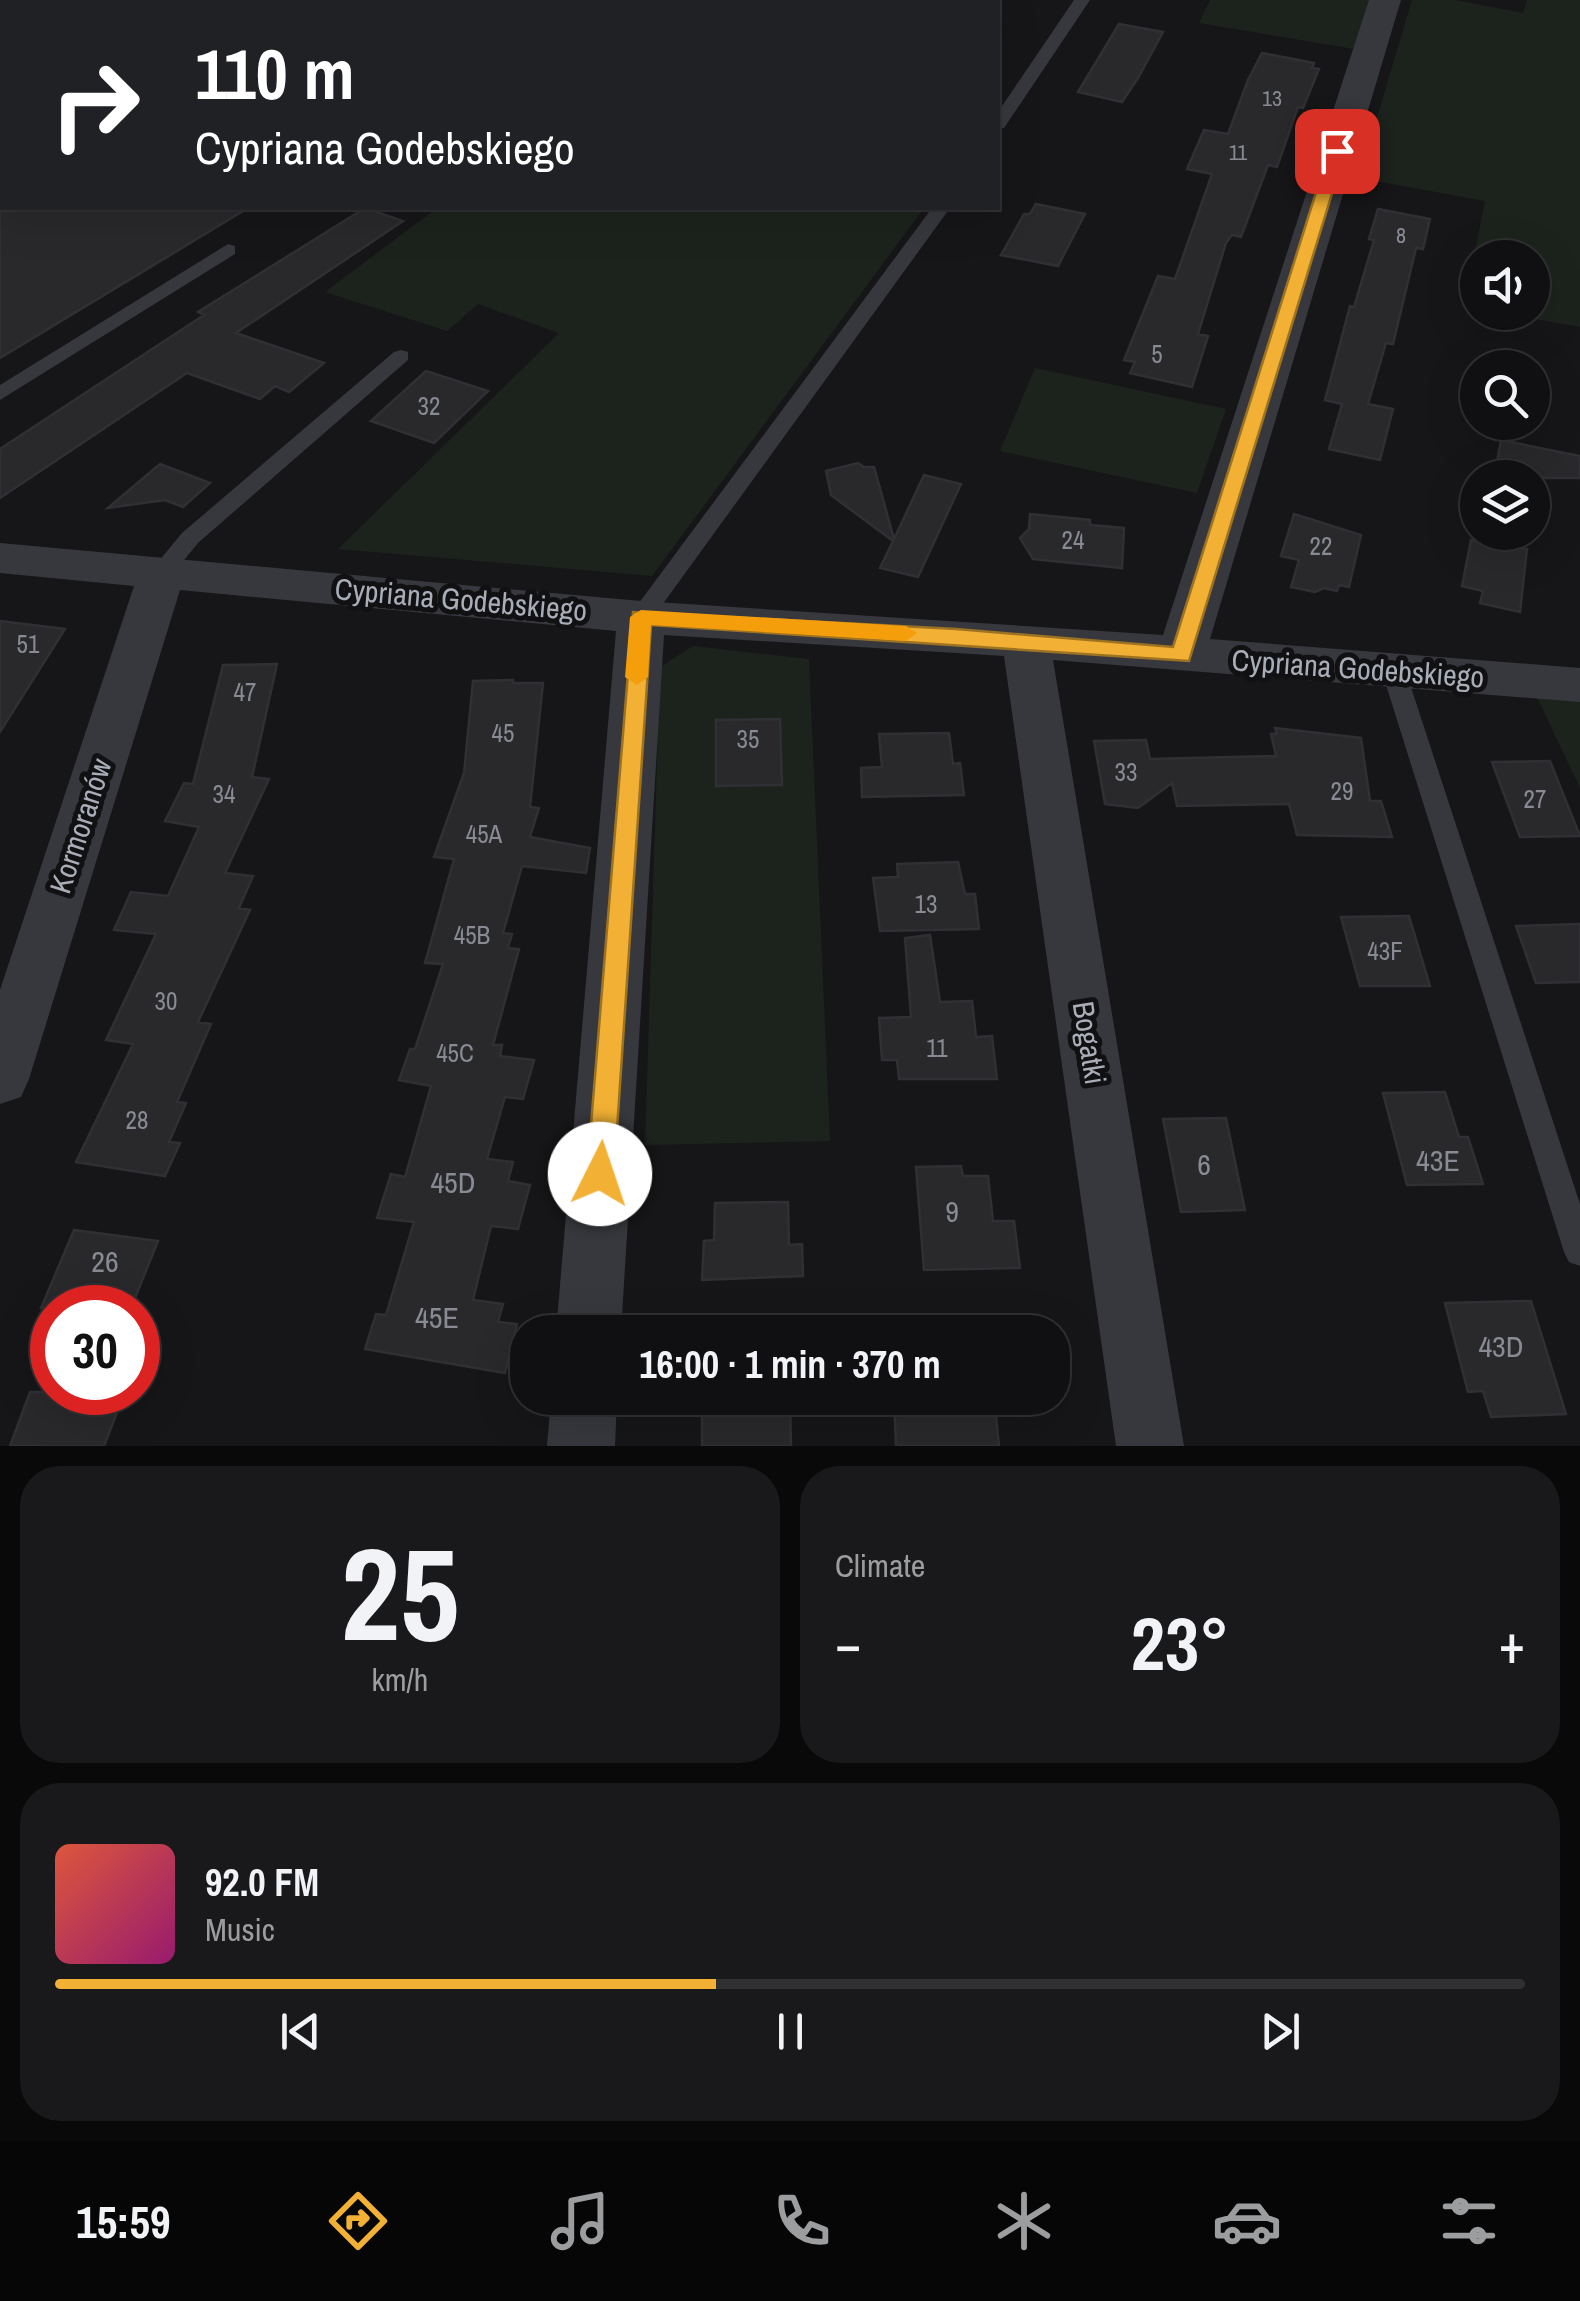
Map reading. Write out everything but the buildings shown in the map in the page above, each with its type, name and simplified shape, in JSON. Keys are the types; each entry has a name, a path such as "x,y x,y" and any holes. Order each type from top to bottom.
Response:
{"street":[{"path":"1181,655 1380,12"},
{"name":"Cypriana Godebskiego","path":"0,558 641,617 1026,641 1580,685"},
{"name":"Kormoranów","path":"0,1079 162,572"},
{"path":"590,1315 641,617"},
{"name":"Bogatki","path":"1026,641 1150,1446"},
{"path":"581,1446 583,1415"}],"lane":[{"path":"1000,121 1082,0"},
{"path":"641,617 940,210"},
{"path":"0,394 228,250"},
{"path":"162,572 190,538 401,356"},
{"path":"1394,672 1580,1252"}],"shaded area":[{"path":"1210,0 1371,0 1354,49 1199,23"},
{"path":"1412,0 1455,0 1523,13 1527,0 1580,0 1580,327 1550,322 1550,240 1477,240 1485,201 1359,178"},
{"path":"434,210 923,210 652,576 338,549 559,333 478,304 447,331 325,292"},
{"path":"1035,368 1226,409 1197,493 1000,451"},
{"path":"693,646 809,659 830,1141 645,1145 660,667"},
{"path":"1537,697 1580,699 1580,788"}],"slow traffic":[{"path":"637,677 641,617 906,633"}],"route":[{"path":"600,1174 641,617 956,636 1181,655 1337,151"}]}
